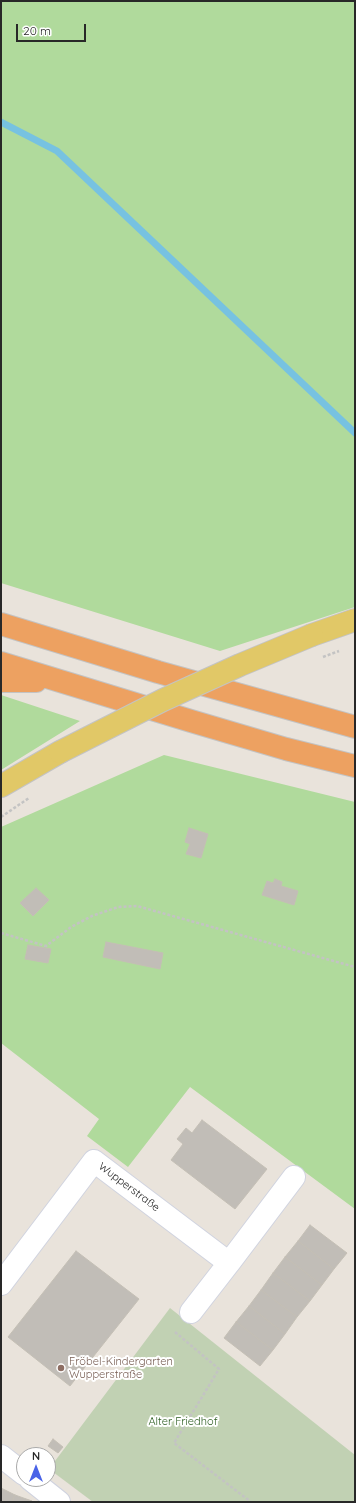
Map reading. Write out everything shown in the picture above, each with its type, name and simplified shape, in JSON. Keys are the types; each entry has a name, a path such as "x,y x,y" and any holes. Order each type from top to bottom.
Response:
{"highway":[{"path":"1,624 158,672 355,727"},
{"path":"1,663 198,724 355,766"},
{"path":"1,681 25,682 52,679"}],"main road":[{"path":"1,786 60,752 170,696 312,635 355,620"}],"street":[{"name":"Wupperstraße","path":"1,1284 94,1161 229,1263"},
{"path":"192,1312 294,1177"},
{"path":"1,1456 16,1468"},
{"path":"40,1487 59,1502"}],"path":[{"path":"1,933 46,946 71,926 92,916 118,907 137,906 355,967"},
{"path":"175,1332 219,1370 174,1443 250,1502"}],"green space":[{"path":"1,1 355,1 355,607 220,651 1,583"},
{"path":"1,695 80,721 1,770"},
{"path":"164,755 355,802 355,1209 190,1087 128,1167 87,1136 99,1119 1,1043 1,827"},
{"name":"Alter Friedhof","path":"170,1308 355,1455 355,1502 93,1502 56,1474 56,1460"}],"building":[{"path":"189,828 208,834 201,858 186,854 190,844 185,842"},
{"path":"275,879 282,882 281,886 298,891 294,905 262,895 267,881 273,883"},
{"path":"36,888 49,900 33,916 20,903"},
{"path":"106,942 163,953 160,969 103,957"},
{"path":"28,945 51,949 48,963 25,959"},
{"path":"202,1120 267,1169 235,1209 171,1160 183,1144 177,1139 186,1128 192,1133"},
{"path":"310,1225 347,1253 334,1269 298,1241"},
{"path":"298,1241 334,1269 322,1285 285,1257"},
{"path":"76,1251 139,1299 70,1386 8,1337"},
{"path":"285,1257 322,1285 310,1301 273,1273"},
{"path":"273,1273 310,1301 297,1317 261,1290"},
{"path":"261,1290 297,1317 285,1334 249,1306"},
{"path":"249,1306 285,1334 273,1350 236,1322"},
{"path":"236,1322 273,1350 260,1366 224,1338"},
{"path":"53,1439 63,1447 58,1453 56,1452 56,1447 48,1446"},
{"path":"1,1488 15,1495 12,1502 1,1501"},
{"path":"15,1495 32,1501 12,1502"}],"waterway":[{"path":"1,122 57,151 355,433"}],"place":[{"name":"Fröbel-Kindergarten Wupperstraße","path":"61,1368"}]}
